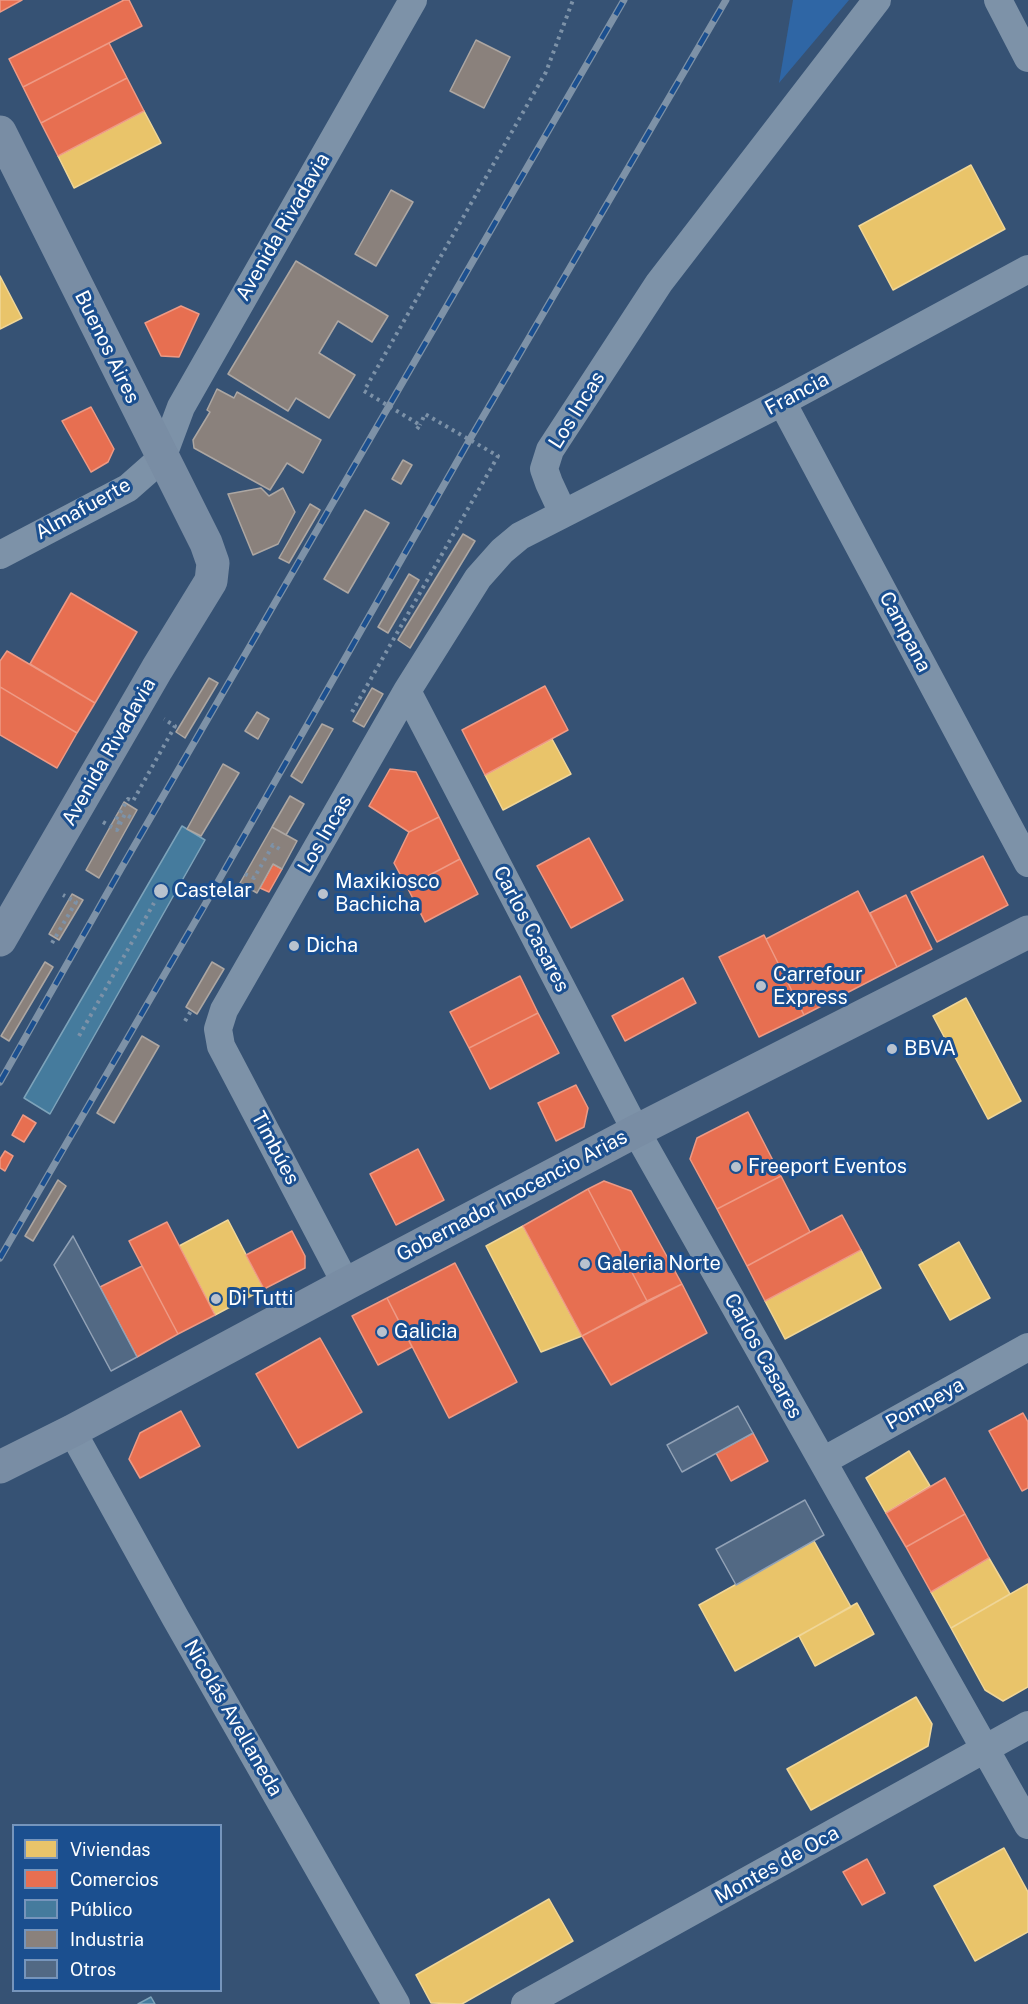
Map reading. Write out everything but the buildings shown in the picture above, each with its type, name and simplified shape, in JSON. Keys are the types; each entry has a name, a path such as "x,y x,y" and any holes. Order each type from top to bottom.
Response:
{"street":[{"name":"Avenida Rivadavia","path":"162,458 181,407 413,0"},
{"name":"Los Incas","path":"224,1010 407,691 478,578 502,551 520,536 563,513 544,469 550,450 659,283 877,0"},
{"path":"998,0 1028,58"},
{"name":"Buenos Aires","path":"0,132 206,543 213,563"},
{"name":"Francia","path":"563,513 782,402 1028,269"},
{"name":"Campana","path":"782,402 1028,862"},
{"name":"Almafuerte","path":"0,555 128,488 162,458"},
{"name":"Avenida Rivadavia","path":"0,940 211,581 213,563"},
{"name":"Carlos Casares","path":"407,691 636,1131 1028,1825"},
{"name":"Gobernador Inocencio Arias","path":"4,1463 72,1431 636,1131 1028,932"},
{"name":"Timbúes","path":"224,1010 218,1029 221,1046 346,1284"},
{"name":"Pompeya","path":"823,1461 1028,1347"},
{"name":"Nicolás Avellaneda","path":"72,1431 180,1626 396,2004"},
{"name":"Montes de Oca","path":"525,2004 1028,1725"}],"path":[{"path":"352,712 498,456 425,414 419,427 364,391 546,72 573,0"},
{"path":"120,823 115,821 128,799 133,801 175,726"},
{"path":"110,826 117,830 125,814 132,818"},
{"path":"245,874 254,878 273,845 289,854"},
{"path":"78,1036 154,903"},
{"path":"52,943 72,907"}],"shaded area":[{"path":"793,0 849,0 779,83"}],"railway":[{"path":"0,1082 624,0"},
{"path":"0,1258 203,908 470,439 726,0"}],"place":[{"name":"Castelar","path":"161,891"},
{"name":"Maxikiosco Bachicha","path":"323,894"},
{"name":"Dicha","path":"294,946"},
{"name":"Carrefour Express","path":"761,986"},
{"name":"BBVA","path":"892,1049"},
{"name":"Freeport Eventos","path":"736,1167"},
{"name":"Galeria Norte","path":"585,1264"},
{"name":"Di Tutti","path":"216,1299"},
{"name":"Galicia","path":"382,1332"}]}
